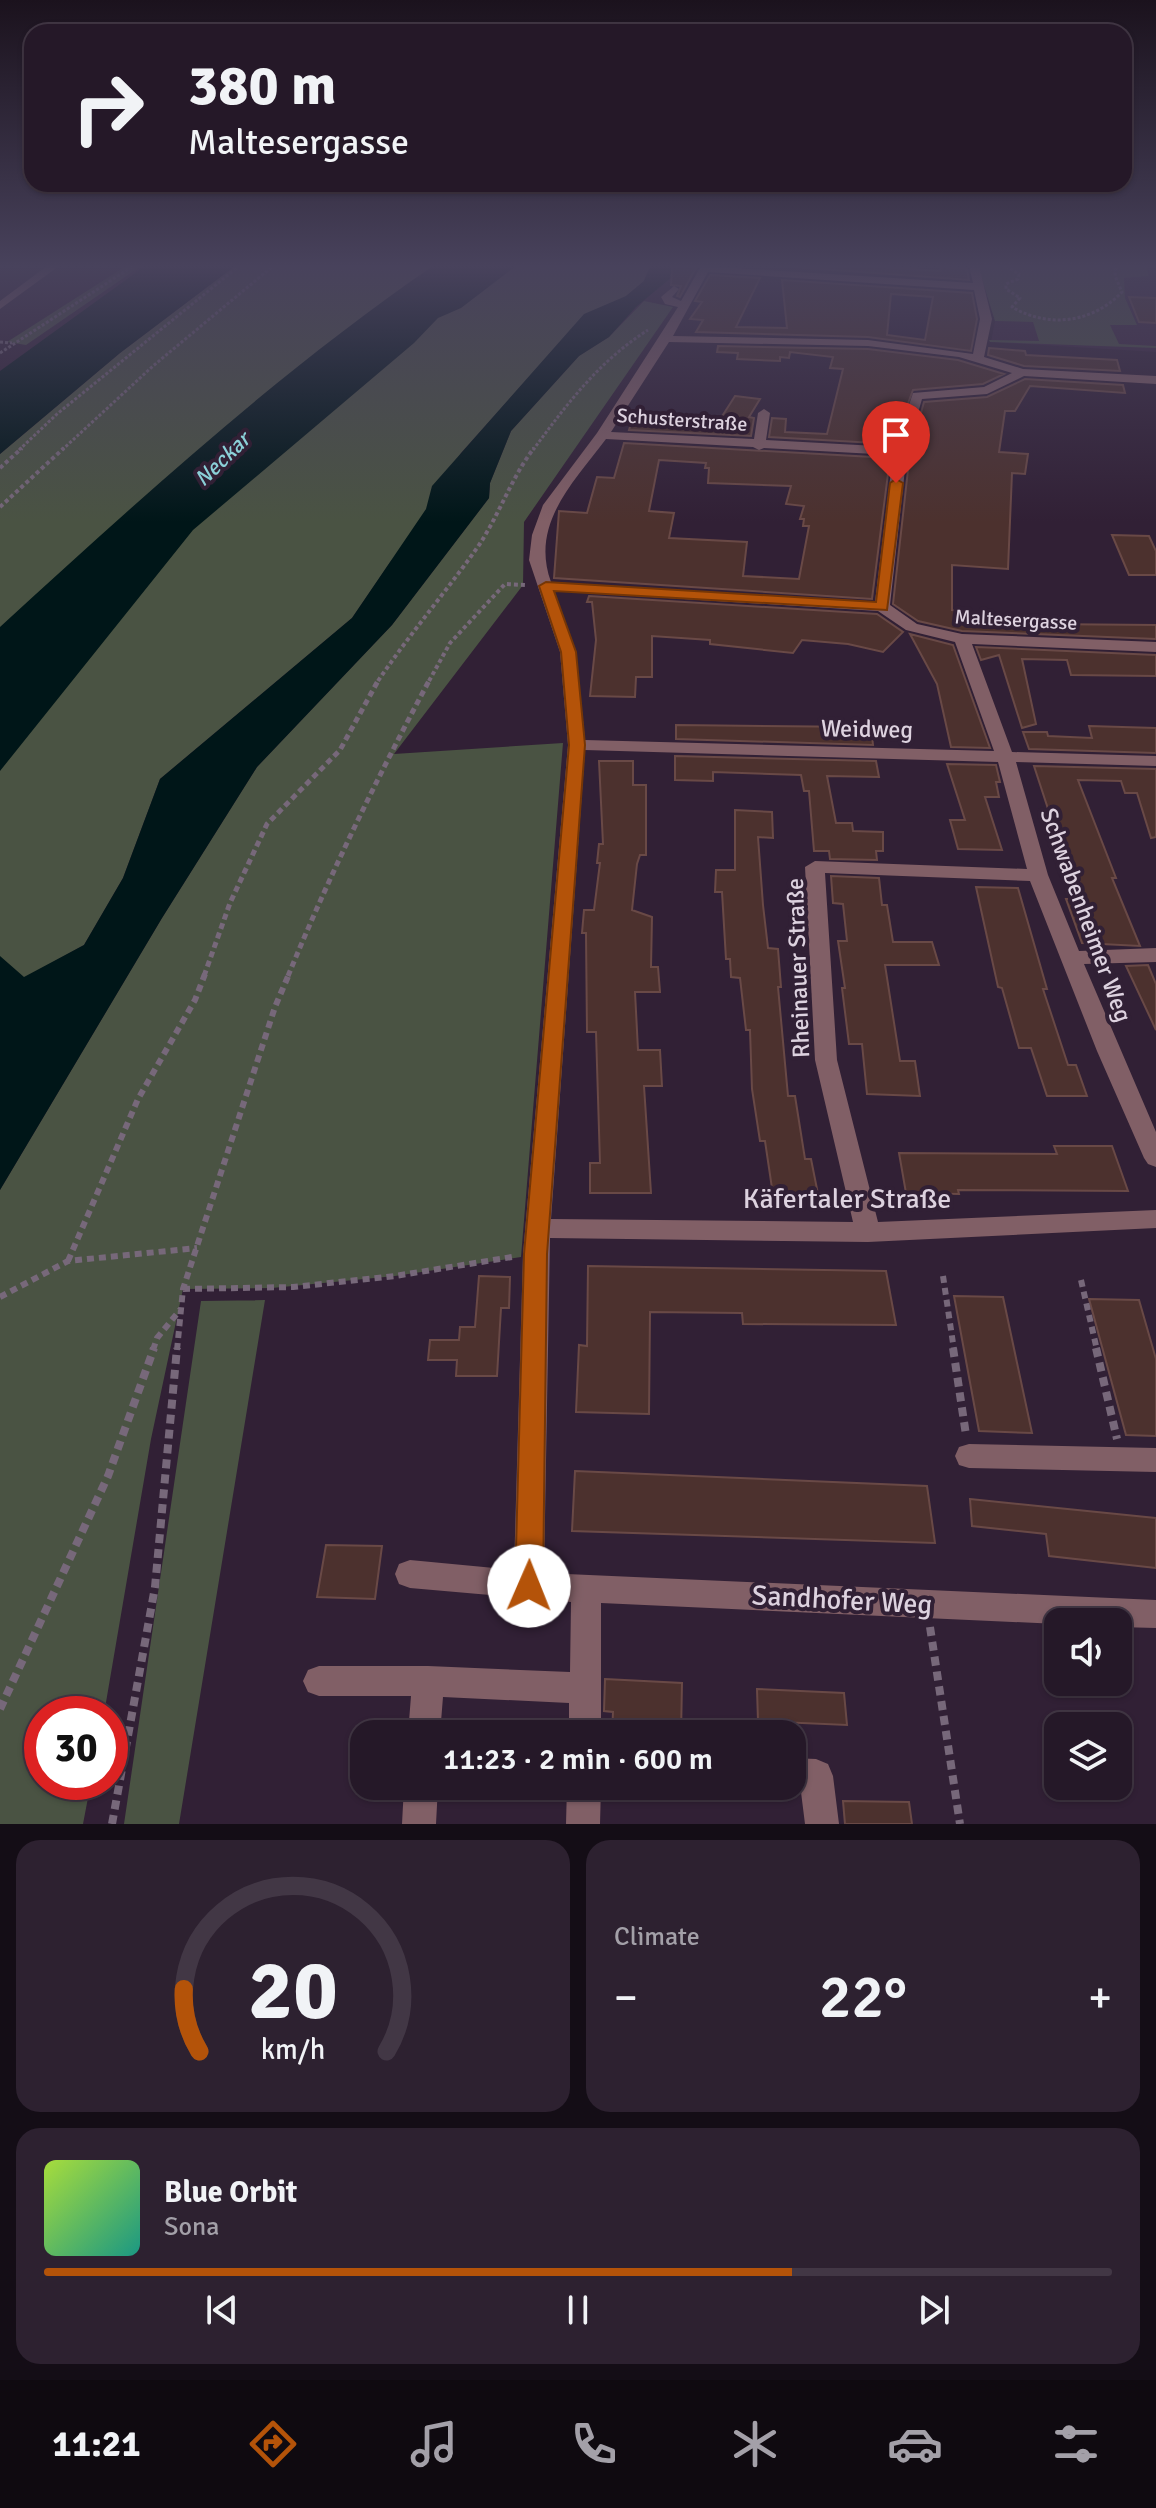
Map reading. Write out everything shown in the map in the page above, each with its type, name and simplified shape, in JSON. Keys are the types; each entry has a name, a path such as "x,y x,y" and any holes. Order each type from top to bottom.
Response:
{"street":[{"path":"529,1586 538,1228 577,745 568,652 536,560 539,535 550,505 658,351"},
{"path":"920,351 978,358 1022,372 1156,380"},
{"path":"978,358 979,351"},
{"path":"882,607 900,451 917,396 987,390 1022,372"},
{"name":"Schusterstraße","path":"759,446 764,413"},
{"name":"Schusterstraße","path":"602,435 759,446 900,451"},
{"name":"Maltesergasse","path":"546,586 882,607 912,627 962,639 1156,647"},
{"name":"Schwabenheimer Weg","path":"962,639 1005,756 1038,875 1108,1051 1156,1158"},
{"name":"Weidweg","path":"577,745 1156,761"},
{"name":"Rheinauer Straße","path":"868,1232 826,1060 815,867 1038,875"},
{"path":"1071,958 1156,955"},
{"name":"Käfertaler Straße","path":"538,1228 868,1232 1156,1219"},
{"path":"969,1456 1156,1460"},
{"name":"Sandhofer Weg","path":"410,1574 529,1586 1156,1614"},
{"path":"585,1720 586,1588"},
{"path":"319,1681 428,1681 585,1688"},
{"path":"425,1720 428,1681"},
{"path":"806,1776 816,1776 822,1824"},
{"path":"419,1824 420,1800"},
{"path":"583,1824 584,1800"}],"path":[{"path":"0,468 66,406 134,351"},
{"path":"0,507 171,351"},
{"path":"68,1261 138,1099 195,1000 230,903 267,824 340,750 387,668 478,546 514,485 517,470 585,380 617,351"},
{"path":"112,1824 155,1587 183,1289 275,1007 319,900 386,761 450,643 505,584 546,586"},
{"path":"0,1297 68,1261 197,1248"},
{"path":"183,1289 293,1287 395,1276 492,1260"},
{"path":"943,1276 969,1456"},
{"path":"1081,1280 1122,1459"},
{"path":"0,1709 108,1476 157,1338 181,1310"},
{"path":"927,1603 960,1824"}],"green space":[{"path":"552,351 461,453 403,548 352,618 160,779 123,878 84,945 24,978 0,981 0,454 120,353"},
{"path":"587,351 642,351 524,522 523,585 394,754 563,743 521,1257 395,1276 272,1288 183,1289 151,1439 107,1696 24,1696 24,1800 88,1800 83,1824 0,1824 0,1190 162,918 257,767 392,625 489,498 490,483 511,431"},
{"path":"265,1300 179,1824 124,1824 128,1800 201,1301"}],"water":[{"path":"27,351 122,351 0,454 0,371"},
{"name":"Neckar","path":"318,351 404,351 193,530 0,771 0,627 157,485"},
{"path":"551,351 587,351 511,431 490,483 489,498 392,625 257,767 162,918 0,1190 0,956 24,977 84,945 123,878 160,779 352,618 426,509 432,486"}],"building":[{"path":"885,351 958,360 1004,374 983,384 913,390 893,444 769,437 772,418 786,419 785,432 827,434 843,369 830,368 833,357 790,352 789,358 780,357 780,361 737,359 738,353 717,352"},
{"path":"989,351 1025,351 1026,355 1117,360 1120,371 1024,366 988,355"},
{"path":"1025,379 1123,385 1125,393 1030,386 1015,411 1005,411 999,452 1028,454 1025,474 1012,473 1008,569 952,565 952,610 1039,619 1040,624 1156,625 1156,639 962,631 918,621 893,604 910,452 924,402 987,397"},
{"path":"735,396 760,399 749,417 754,418 751,436 629,430 633,417 719,421"},
{"path":"624,443 890,458 872,599 554,578 559,511 587,513 597,477 614,478","holes":["659,460 706,463 705,468 709,468 708,483 791,486 786,504 804,506 800,519 804,519 803,526 809,526 799,579 743,576 747,542 669,538 674,513 649,511"]},
{"path":"1112,535 1149,536 1156,551 1156,575 1129,575"},
{"path":"589,596 877,614 903,632 883,652 848,644 802,640 793,653 710,644 710,640 652,636 652,677 636,677 635,697 590,696 596,640 592,602 587,602"},
{"path":"910,634 953,645 990,748 951,747 937,684"},
{"path":"976,647 1156,655 1156,676 1071,675 1067,660 1022,659 1036,724 1022,728 999,655 981,660"},
{"path":"676,725 871,727 873,745 676,739"},
{"path":"1089,726 1156,728 1156,753 1029,749 1023,732 1092,738"},
{"path":"675,756 876,761 879,777 827,776 836,823 852,823 853,831 883,832 883,851 876,851 877,860 830,859 829,851 814,851 809,791 804,791 801,775 713,772 713,781 675,780"},
{"path":"599,761 633,761 633,785 646,785 646,855 640,855 637,864 632,910 652,917 651,967 658,967 660,992 635,992 638,1050 660,1050 662,1086 644,1086 651,1193 590,1193 590,1163 600,1163 596,1032 587,1032 586,933 582,933 584,910 594,910 600,863 597,863 599,844 603,844"},
{"path":"947,764 996,765 999,797 985,797 1002,850 958,849 950,820 965,820"},
{"path":"1034,766 1156,769 1156,837 1151,838 1137,793 1125,793 1121,781 1078,780 1116,878 1112,878 1140,946 1082,943 1066,899 1086,899 1057,824 1053,824"},
{"path":"735,810 772,812 773,838 758,837 768,948 778,949 781,987 778,987 788,1096 795,1096 805,1159 811,1159 818,1194 773,1195 765,1141 760,1141 752,1089 750,1030 746,1030 740,978 731,977 730,959 726,959 722,892 715,892 716,870 735,870"},
{"path":"831,876 879,878 882,905 887,905 893,942 932,942 939,965 885,965 900,1061 915,1061 920,1096 867,1094 862,1044 849,1044 838,941 847,941 843,904 833,903"},
{"path":"976,887 1018,888 1047,989 1043,989 1068,1065 1076,1065 1087,1096 1047,1096 1031,1048 1019,1048 1002,988 998,987"},
{"path":"1148,965 1156,984 1156,1030 1126,966"},
{"path":"1054,1146 1112,1146 1128,1191 958,1190 959,1194 906,1193 899,1153 1057,1154"},
{"path":"588,1266 886,1271 896,1325 743,1324 742,1313 650,1312 649,1414 576,1412 579,1345 587,1346"},
{"path":"479,1276 510,1277 509,1308 501,1308 497,1376 456,1376 457,1360 428,1360 430,1340 459,1340 460,1327 475,1327"},
{"path":"954,1296 1003,1297 1032,1433 979,1431"},
{"path":"1089,1299 1139,1300 1156,1359 1156,1436 1126,1435"},
{"path":"575,1471 927,1486 935,1543 572,1531"},
{"path":"970,1499 1156,1518 1156,1568 1049,1556 1046,1534 972,1526"},
{"path":"326,1545 382,1546 375,1599 317,1597"},
{"path":"605,1679 682,1683 681,1720 613,1720 613,1712 604,1711"},
{"path":"757,1689 844,1693 847,1725 806,1723 806,1720 758,1720"},
{"path":"843,1801 909,1802 912,1824 845,1824"}],"route":[{"path":"529,1586 536,1254 577,745 568,652 546,586 882,607 896,483"}]}
